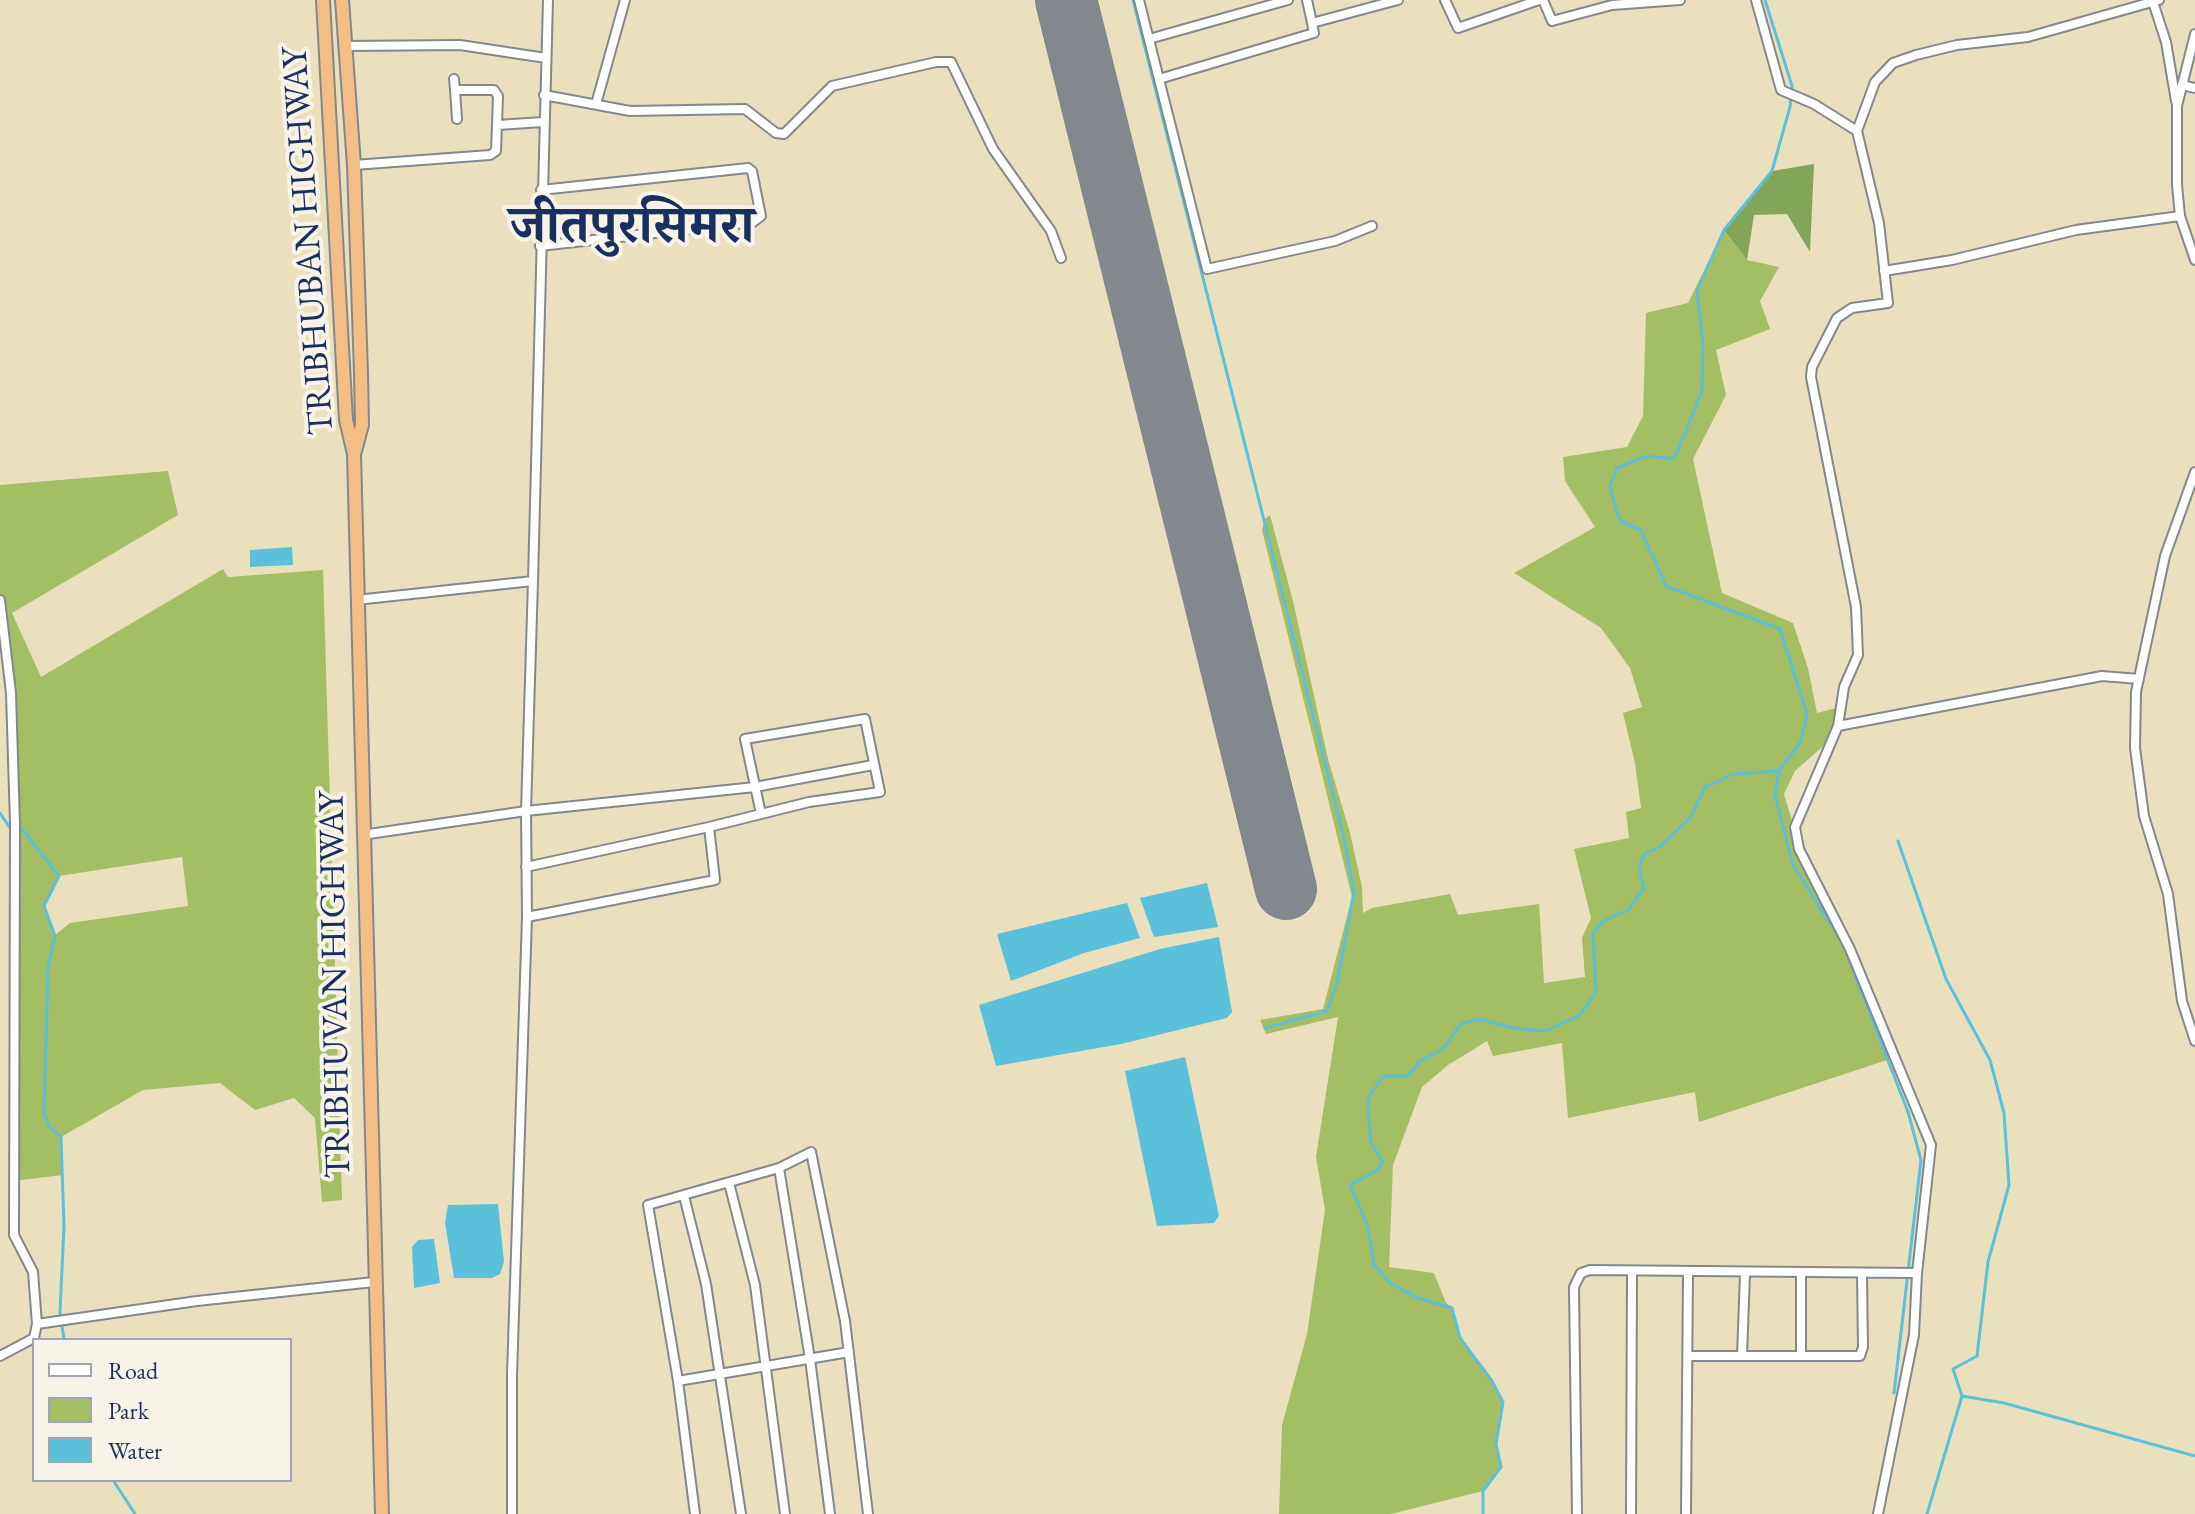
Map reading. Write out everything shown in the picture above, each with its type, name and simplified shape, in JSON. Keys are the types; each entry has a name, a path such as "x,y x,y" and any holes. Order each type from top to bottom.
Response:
{"highway":[{"name":"TRIBHUBAN HIGHWAY","path":"323,0 346,420 354,454"},
{"name":"TRIBHUBAN HIGHWAY","path":"342,0 354,165 362,425 354,454"},
{"name":"TRIBHUVAN HIGHWAY","path":"354,454 382,1514"}],"street":[{"path":"512,1514 511,1391 527,917 526,811 548,0"},
{"path":"596,104 625,0"},
{"path":"1139,0 1207,269 1335,241 1372,226"},
{"path":"1149,39 1288,0"},
{"path":"1159,79 1314,33 1307,0"},
{"path":"1312,23 1398,0"},
{"path":"1445,0 1458,28 1541,0 1552,21 1612,5 1680,0"},
{"path":"1756,0 1779,72 1781,90 1798,96 1857,131"},
{"path":"2116,0 2118,11"},
{"path":"1878,1514 1914,1335 1916,1273 1931,1145 1850,949 1796,837 1795,827 1838,726 1844,687 1858,655 1856,607 1813,394 1812,367 1837,318 1852,308 1888,303 1879,223 1857,131 1875,82 1893,63 1957,45 2028,37 2156,1 2177,106 2180,216 2195,260"},
{"path":"2177,106 2195,34"},
{"path":"347,46 460,45 546,58"},
{"path":"544,95 630,111 745,109 776,133 784,134 832,86 936,62 951,62 993,149 1051,231 1061,258"},
{"path":"454,79 457,119"},
{"path":"2182,85 2195,88"},
{"path":"354,165 490,155 496,151 498,96 494,90 455,90"},
{"path":"497,125 543,122"},
{"path":"540,246 753,222 761,216 752,171 748,168 541,190"},
{"path":"1884,271 1952,260 2076,230 2180,216"},
{"path":"2195,472 2165,556 2139,679 2135,748 2144,816 2168,894 2182,1001 2195,1041"},
{"path":"356,600 533,581"},
{"path":"0,600 11,693 15,824 14,1235 33,1272 37,1324 34,1338"},
{"path":"1838,726 2102,676 2139,679"},
{"path":"526,867 761,814 880,792 865,719 745,739 761,814"},
{"path":"362,835 526,811 755,787 873,765"},
{"path":"527,917 715,880 709,827"},
{"path":"695,1514 678,1381 648,1205 779,1168 811,1152 849,1352 868,1514"},
{"path":"779,1168 810,1359 830,1514"},
{"path":"729,1183 755,1285 785,1514"},
{"path":"684,1196 706,1284 741,1514"},
{"path":"1577,1514 1574,1287 1577,1278 1590,1270 1688,1274 1916,1273"},
{"path":"1631,1514 1632,1272"},
{"path":"1686,1514 1688,1274"},
{"path":"1742,1356 1745,1274"},
{"path":"1801,1274 1801,1355"},
{"path":"1688,1356 1860,1356 1863,1347 1862,1274"},
{"path":"37,1324 374,1282"},
{"path":"0,1356 32,1339"},
{"path":"678,1381 849,1352"}],"green space":[{"path":"1814,164 1810,252 1787,214 1754,215 1747,260 1724,230 1772,171"},
{"path":"1724,230 1747,260 1779,267 1760,301 1770,329 1716,350 1726,395 1693,459 1722,593 1793,623 1808,668 1817,713 1844,706 1830,740 1795,771 1784,794 1803,858 1893,1058 1699,1122 1695,1092 1568,1118 1562,1043 1493,1056 1487,1041 1448,1065 1422,1087 1393,1165 1389,1267 1434,1273 1446,1303 1452,1308 1460,1338 1492,1381 1503,1402 1496,1444 1501,1467 1483,1491 1391,1514 1279,1514 1282,1425 1307,1334 1325,1210 1316,1157 1338,1017 1266,1034 1260,1020 1323,1009 1352,897 1262,530 1265,519 1270,515 1293,601 1328,759 1350,833 1362,887 1363,913 1372,908 1450,894 1458,915 1539,904 1544,983 1585,977 1582,938 1591,918 1574,849 1629,838 1626,812 1641,808 1635,763 1623,713 1642,707 1630,668 1601,628 1514,573 1595,527 1565,481 1563,457 1627,447 1643,416 1646,313 1688,303"},
{"path":"168,471 178,515 12,613 41,677 223,569 228,577 323,570 342,1200 322,1202 315,1118 294,1098 255,1110 220,1083 143,1090 61,1137 63,1175 13,1181 15,824 11,693 0,600 0,485","holes":["182,857 188,906 70,923 55,935 44,906 59,876"]}],"water":[{"path":"292,547 293,565 250,567 250,550"},
{"path":"1207,883 1218,927 1154,937 1140,898"},
{"path":"1127,903 1140,938 1084,953 1011,981 997,934"},
{"path":"1219,937 1232,1012 1227,1018 1121,1044 996,1066 979,1005 1160,949"},
{"path":"1185,1057 1219,1216 1214,1223 1157,1226 1125,1071"},
{"path":"498,1204 504,1262 500,1274 492,1278 454,1278 445,1223 448,1205"},
{"path":"434,1239 440,1283 414,1288 412,1247 418,1240"}],"waterway":[{"path":"1133,0 1343,834 1354,892 1337,983 1327,1011 1265,1028"},
{"path":"1483,1514 1483,1491 1501,1467 1496,1444 1503,1402 1492,1381 1460,1338 1452,1308 1418,1298 1391,1284 1374,1265 1367,1224 1350,1185 1377,1170 1383,1162 1371,1143 1368,1111 1369,1097 1383,1076 1408,1076 1420,1061 1443,1049 1461,1024 1478,1019 1514,1028 1545,1031 1579,1016 1596,992 1593,933 1603,921 1628,910 1644,888 1639,868 1644,854 1660,847 1690,818 1705,787 1734,774 1779,771 1801,741 1807,714 1780,629 1666,586 1641,530 1622,522 1610,486 1617,468 1647,456 1674,459 1702,392 1703,344 1697,291 1724,230 1772,171 1790,107 1792,86 1765,0"},
{"path":"1779,771 1775,795 1793,865 1843,944 1908,1112 1921,1160 1894,1393"},
{"path":"0,813 10,828 23,830 59,876 44,906 55,936 48,967 44,1113 49,1126 61,1137 64,1226 60,1312 64,1338"},
{"path":"1898,841 1946,979 1990,1060 2004,1113 2009,1185 1988,1262 1977,1356 1953,1369 1962,1396 1927,1514"},
{"path":"1962,1396 2004,1403 2195,1456"},
{"path":"114,1482 135,1514"}],"runway":[{"path":"1066,0 1286,889"}],"district":[{"name":"जीतपुरसिमरा","path":"632,228"}]}
